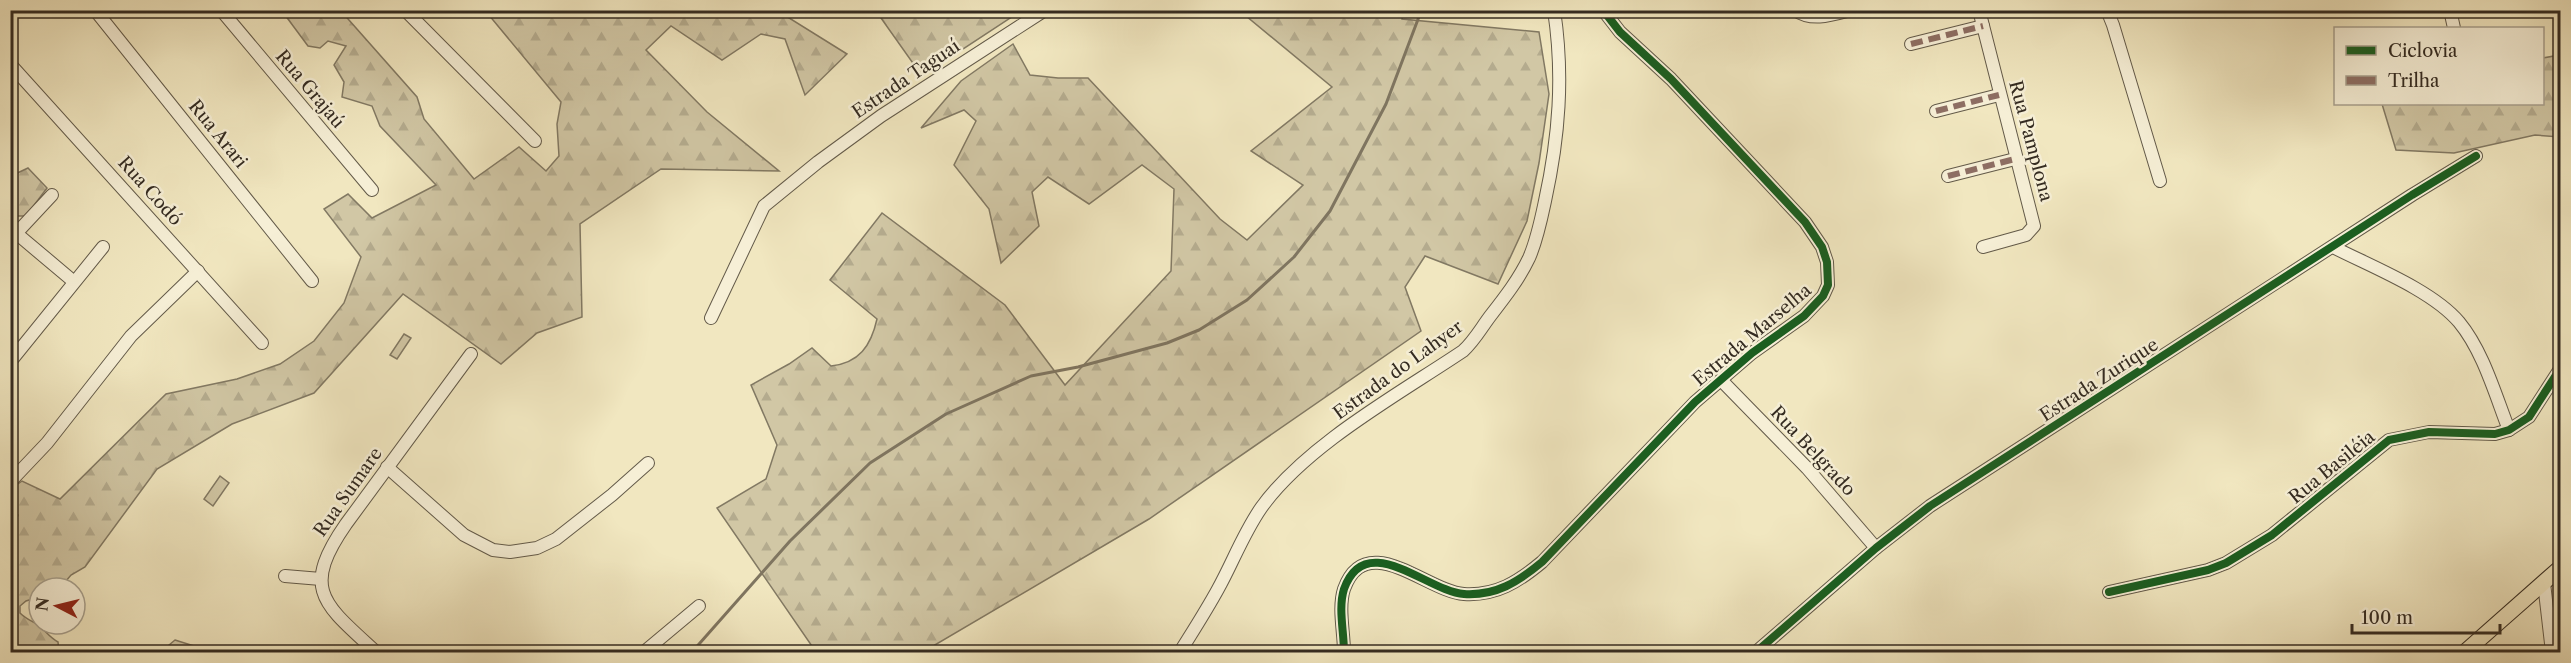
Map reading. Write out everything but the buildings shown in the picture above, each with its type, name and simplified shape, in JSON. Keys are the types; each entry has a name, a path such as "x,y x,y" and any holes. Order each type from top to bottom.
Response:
{"main road":[{"path":"2465,652 2560,568"}],"street":[{"name":"Rua Arari","path":"95,10 312,281"},
{"name":"Rua Grajaú","path":"221,10 372,190"},
{"path":"405,10 535,141"},
{"name":"Estrada Taguaí","path":"711,318 764,206 791,183 910,96 1045,10"},
{"name":"Estrada do Lahyer","path":"1180,652 1218,590 1243,537 1262,507 1296,470 1365,417 1463,351 1477,338 1516,281 1539,229 1554,158 1561,98 1559,42 1554,10"},
{"name":"Estrada Marselha","path":"1344,652 1342,603 1344,589 1352,574 1360,566 1379,563 1394,566 1461,594 1498,591 1519,580 1542,562 1695,402 1752,353 1804,316 1817,304 1828,285 1827,262 1822,248 1805,222 1671,79 1620,32 1604,10"},
{"path":"1795,10 1806,17 1826,16 1851,10"},
{"name":"Rua Pamplona","path":"1979,10 2015,159 2034,226 2026,235 1983,247"},
{"path":"2107,10 2160,181"},
{"path":"2450,10 2454,27"},
{"path":"1911,44 1983,26"},
{"name":"Rua Codó","path":"10,64 262,343"},
{"path":"1936,111 1999,95"},
{"name":"Estrada Zurique","path":"1756,652 1876,548 1930,506 2476,156"},
{"path":"1948,176 2015,159"},
{"path":"52,195 13,237 73,281"},
{"path":"10,362 73,281 103,247"},
{"path":"2333,247 2441,305 2458,321 2476,350 2509,430 2529,417 2560,369"},
{"path":"12,478 47,443 130,336 198,271"},
{"name":"Rua Sumare","path":"321,579 323,564 330,547 471,354"},
{"name":"Rua Belgrado","path":"1722,381 1807,468 1876,548"},
{"name":"Rua Basiléia","path":"2109,592 2208,570 2226,563 2272,535 2390,440 2413,434 2495,434 2509,430"},
{"path":"387,467 464,535 493,550 510,552 537,548 556,539 648,463"},
{"path":"285,576 321,579 327,604 376,652"},
{"path":"2544,584 2552,652"},
{"path":"644,652 699,606"}],"green space":[{"path":"282,11 341,11 417,97 424,119 474,179 519,147 546,171 559,156 557,124 561,102 488,14 490,11 778,11 847,54 805,95 785,39 761,34 722,60 671,26 646,50 707,112 779,171 661,169 580,224 582,317 537,333 501,364 403,294 314,393 232,424 157,469 85,567 70,576 27,576 27,601 20,606 20,613 27,618 27,636 50,636 58,642 59,652 11,652 10,553 14,550 11,537 18,515 11,513 11,489 22,481 60,499 166,394 237,379 280,364 314,341 344,303 361,257 324,209 348,194 372,218 436,185 380,126 372,106 342,97 344,82 334,65 346,46 328,41 320,48 308,46"},
{"path":"876,11 1021,11 922,76"},
{"path":"1240,11 1403,11 1402,19 1539,32 1549,94 1539,163 1527,221 1498,284 1425,256 1405,287 1421,331 1149,519 923,652 816,652 717,508 766,479 777,445 751,385 812,348 831,366 849,361 862,352 871,337 877,319 830,280 882,213 1005,305 1065,385 1171,271 1174,189 1142,165 1089,204 1048,177 1032,192 1039,226 1001,263 989,209 954,165 976,121 964,110 921,128 961,81 1013,44 1030,75 1088,78 1220,219 1247,240 1303,185 1251,151 1332,87"},
{"path":"2560,55 2560,137 2535,135 2454,153 2396,150 2382,105 2544,105 2544,58"},
{"path":"28,168 47,188 26,216 11,216 11,176"},
{"path":"404,334 411,338 397,359 390,355"},
{"path":"220,476 229,483 213,506 204,499"},
{"path":"175,640 213,652 124,652 127,649 163,650"}],"waterway":[{"path":"692,652 790,541 870,463 946,414 1031,376 1078,367 1167,343 1199,330 1247,300 1294,257 1330,211 1386,104 1420,14"}],"marked path":[{"path":"1911,44 1983,26"},
{"path":"1936,111 1999,95"},
{"path":"1948,176 2015,159"}],"cycle path":[{"path":"1344,652 1342,596 1354,572 1367,564 1382,563 1399,568 1449,591 1464,594 1486,593 1524,576 1542,562 1695,402 1752,353 1804,316 1823,296 1828,285 1827,262 1822,247 1805,222 1671,79 1620,32 1603,10"},
{"path":"1756,652 1876,548 1930,506 2476,156"},
{"path":"2109,592 2208,570 2226,563 2272,535 2389,440 2429,432 2495,434 2509,430 2529,417 2560,369"}]}
